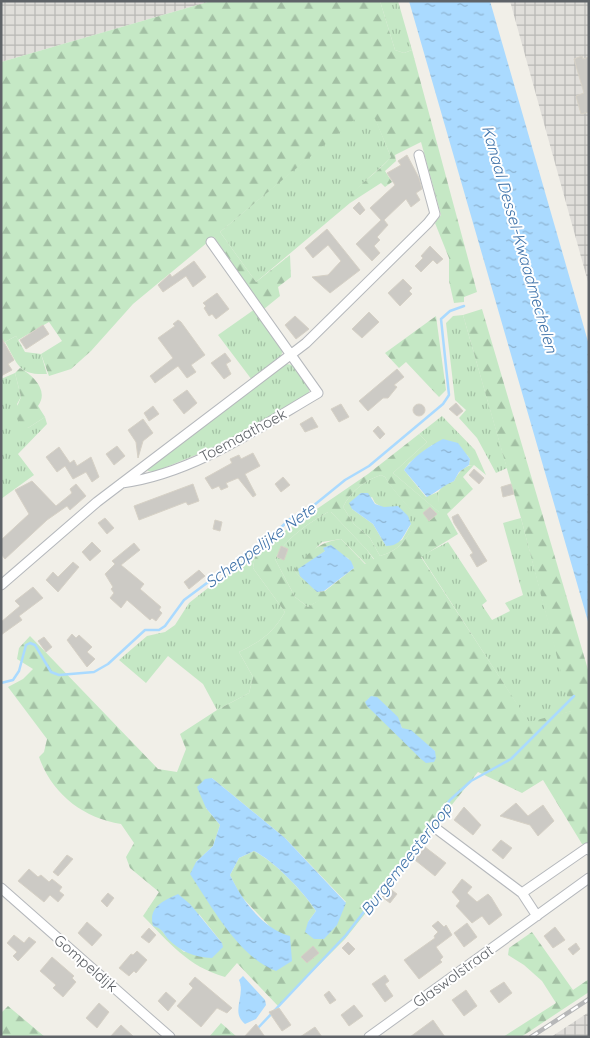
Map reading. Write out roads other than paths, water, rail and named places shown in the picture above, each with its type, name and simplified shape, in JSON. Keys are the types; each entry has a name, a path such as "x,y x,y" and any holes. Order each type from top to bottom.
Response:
{"street":[{"name":"Toemaathoek","path":"1,585 121,483 291,355 338,312 428,223 435,214 419,155"},
{"name":"Toemaathoek","path":"121,483 153,476 211,454 318,393 211,242"},
{"path":"438,830 522,894 537,916"},
{"path":"522,894 587,848 589,850"},
{"name":"Glaswolstraat","path":"369,1037 589,878"},
{"name":"Gompeldijk","path":"1,888 170,1037"}],"water":[{"name":"Kanaal Dessel-Kwaadmechelen","path":"409,1 490,1 589,345 589,625"},
{"path":"443,439 458,443 470,459 469,465 459,472 454,481 427,497 404,470 422,452"},
{"path":"361,493 368,493 375,504 384,507 398,506 408,516 411,524 399,542 386,546 373,524 352,509 349,503"},
{"path":"331,545 351,561 354,568 324,591 317,592 300,576 298,569 325,551 323,548"},
{"path":"371,696 377,697 398,717 402,728 411,730 435,751 436,758 434,762 426,763 421,759 367,706 365,702"},
{"path":"212,778 285,838 346,903 337,925 324,939 314,939 305,932 308,922 316,911 296,886 279,869 254,851 239,858 230,875 240,894 254,912 270,927 290,936 292,961 276,971 250,955 227,930 190,874 196,862 213,846 220,825 206,808 197,787 205,779"},
{"path":"178,894 190,904 222,943 223,947 212,958 194,955 183,950 173,944 160,929 153,926 152,919 155,909 162,902"},
{"path":"243,976 265,1000 266,1005 256,1019 245,1024 241,1019 238,1009 241,992 239,980"}],"waterway":[{"name":"Scheppelijke Nete","path":"1,683 13,680 19,671 26,645 30,643 35,645 51,672 59,675 94,672 108,664 145,630 159,630 165,626 184,600 277,531 290,519 313,506 345,480 369,466 443,404 449,395 441,319 450,311 464,306"},
{"name":"Burgemeesterloop","path":"257,1029 346,935 450,800 471,781 511,759 574,696"}],"railway":[{"path":"531,1037 589,999"}]}
